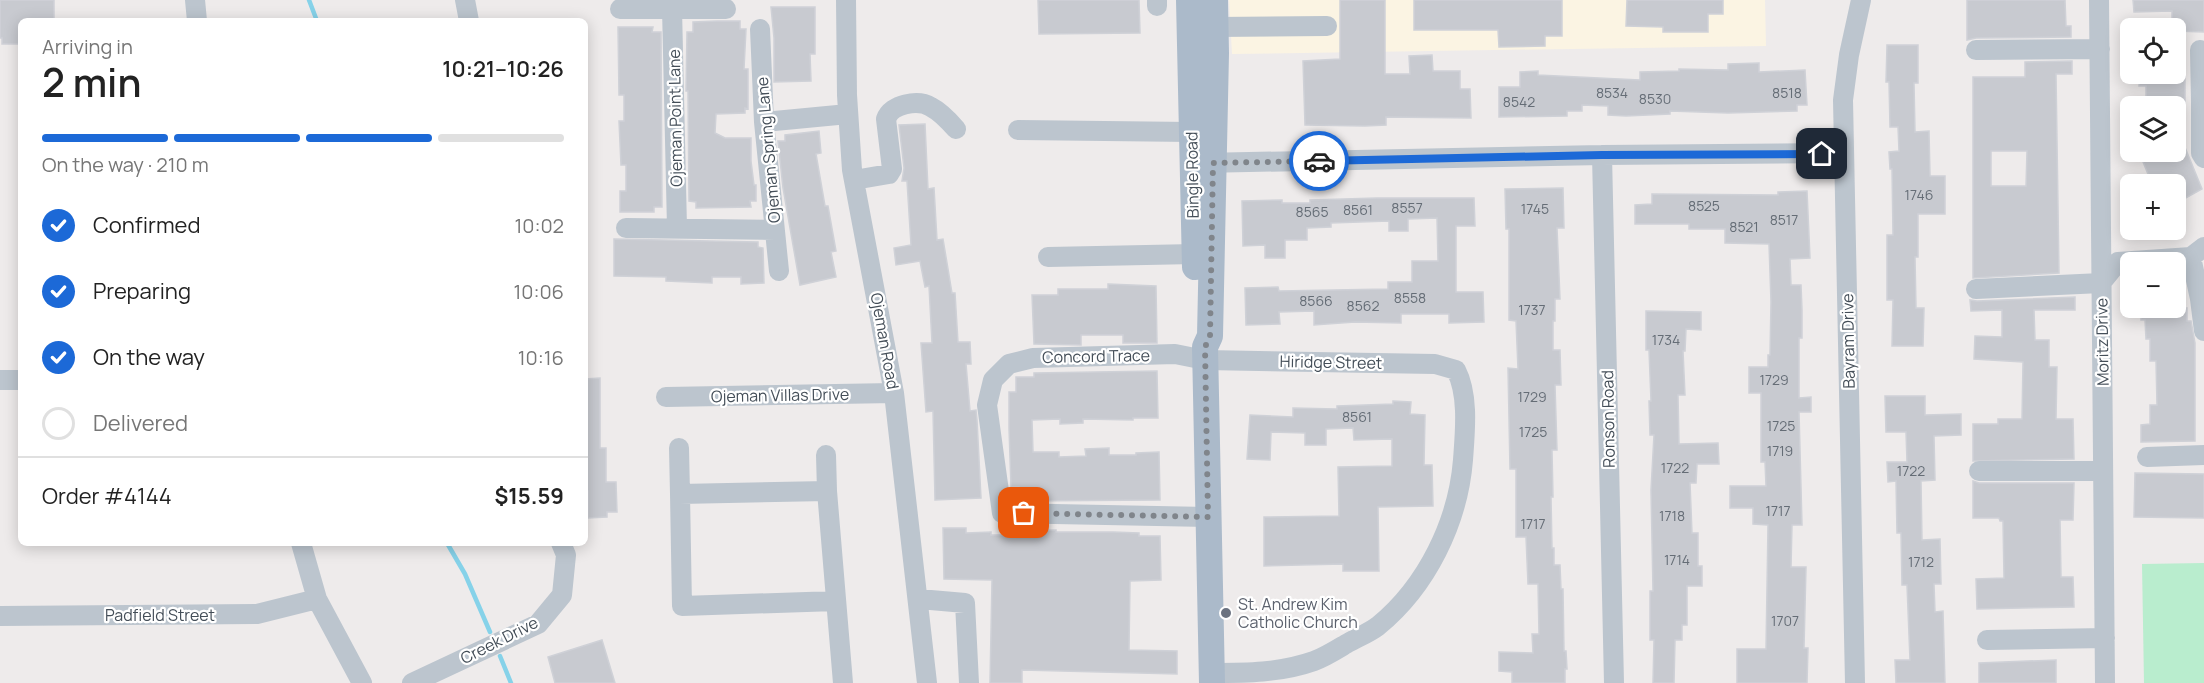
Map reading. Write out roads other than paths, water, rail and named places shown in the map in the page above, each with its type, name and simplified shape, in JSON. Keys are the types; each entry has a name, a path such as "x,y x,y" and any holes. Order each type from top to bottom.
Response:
{"main road":[{"name":"Bingle Road","path":"1188,0 1191,132 1202,163 1210,336 1205,353 1211,678"},
{"name":"Bingle Road","path":"1205,353 1198,336 1195,254 1216,27 1215,0"}],"street":[{"path":"195,0 197,18"},
{"path":"465,0 468,18"},
{"name":"Ojeman Road","path":"846,0 848,114 854,180 894,393 927,683"},
{"name":"Bayram Drive","path":"1855,683 1843,100 1849,55 1861,0"},
{"name":"Moritz Drive","path":"2099,0 2105,683"},
{"name":"Ojeman Point Lane","path":"672,8 677,228"},
{"path":"620,9 726,9"},
{"path":"1216,27 1327,26"},
{"name":"Ojeman Spring Lane","path":"760,29 765,122 779,271"},
{"path":"1976,50 2100,49"},
{"path":"2200,50 2201,153 2204,158"},
{"path":"854,180 889,174 892,169 886,120 888,113 896,106 923,104 930,106 956,129"},
{"path":"765,122 848,114"},
{"path":"1018,130 1191,132"},
{"path":"1202,163 1844,153"},
{"name":"Ronson Road","path":"1602,155 1614,683"},
{"path":"626,228 775,230"},
{"path":"1976,289 2101,283 2118,262 2197,252 2204,331"},
{"path":"1048,257 1195,254"},
{"name":"Hiridge Street","path":"1205,353 1435,364 1456,370 1461,380 1464,397 1464,451 1461,486 1446,532 1416,588 1377,626 1316,661 1272,672 1211,678"},
{"name":"Concord Trace","path":"1205,353 1034,358 1009,364 993,380 987,405 1002,513 1208,517"},
{"path":"0,380 18,380"},
{"name":"Ojeman Villas Drive","path":"666,397 894,393"},
{"path":"679,448 682,606 836,601"},
{"path":"826,455 843,683"},
{"path":"2147,457 2204,455"},
{"path":"1979,471 2103,471"},
{"path":"680,494 827,491"},
{"path":"302,546 317,599 362,683"},
{"name":"Creek Drive","path":"412,683 538,624 562,595 566,555 562,546"},
{"name":"Padfield Street","path":"0,616 257,614 317,599"},
{"path":"919,599 965,603 969,683"},
{"path":"1987,640 2105,638"}],"waterway":[{"path":"309,0 316,18"},
{"path":"449,546 465,574 490,632"},
{"path":"500,656 511,683"}],"place":[{"name":"St. Andrew Kim Catholic Church","path":"1226,613"}]}
